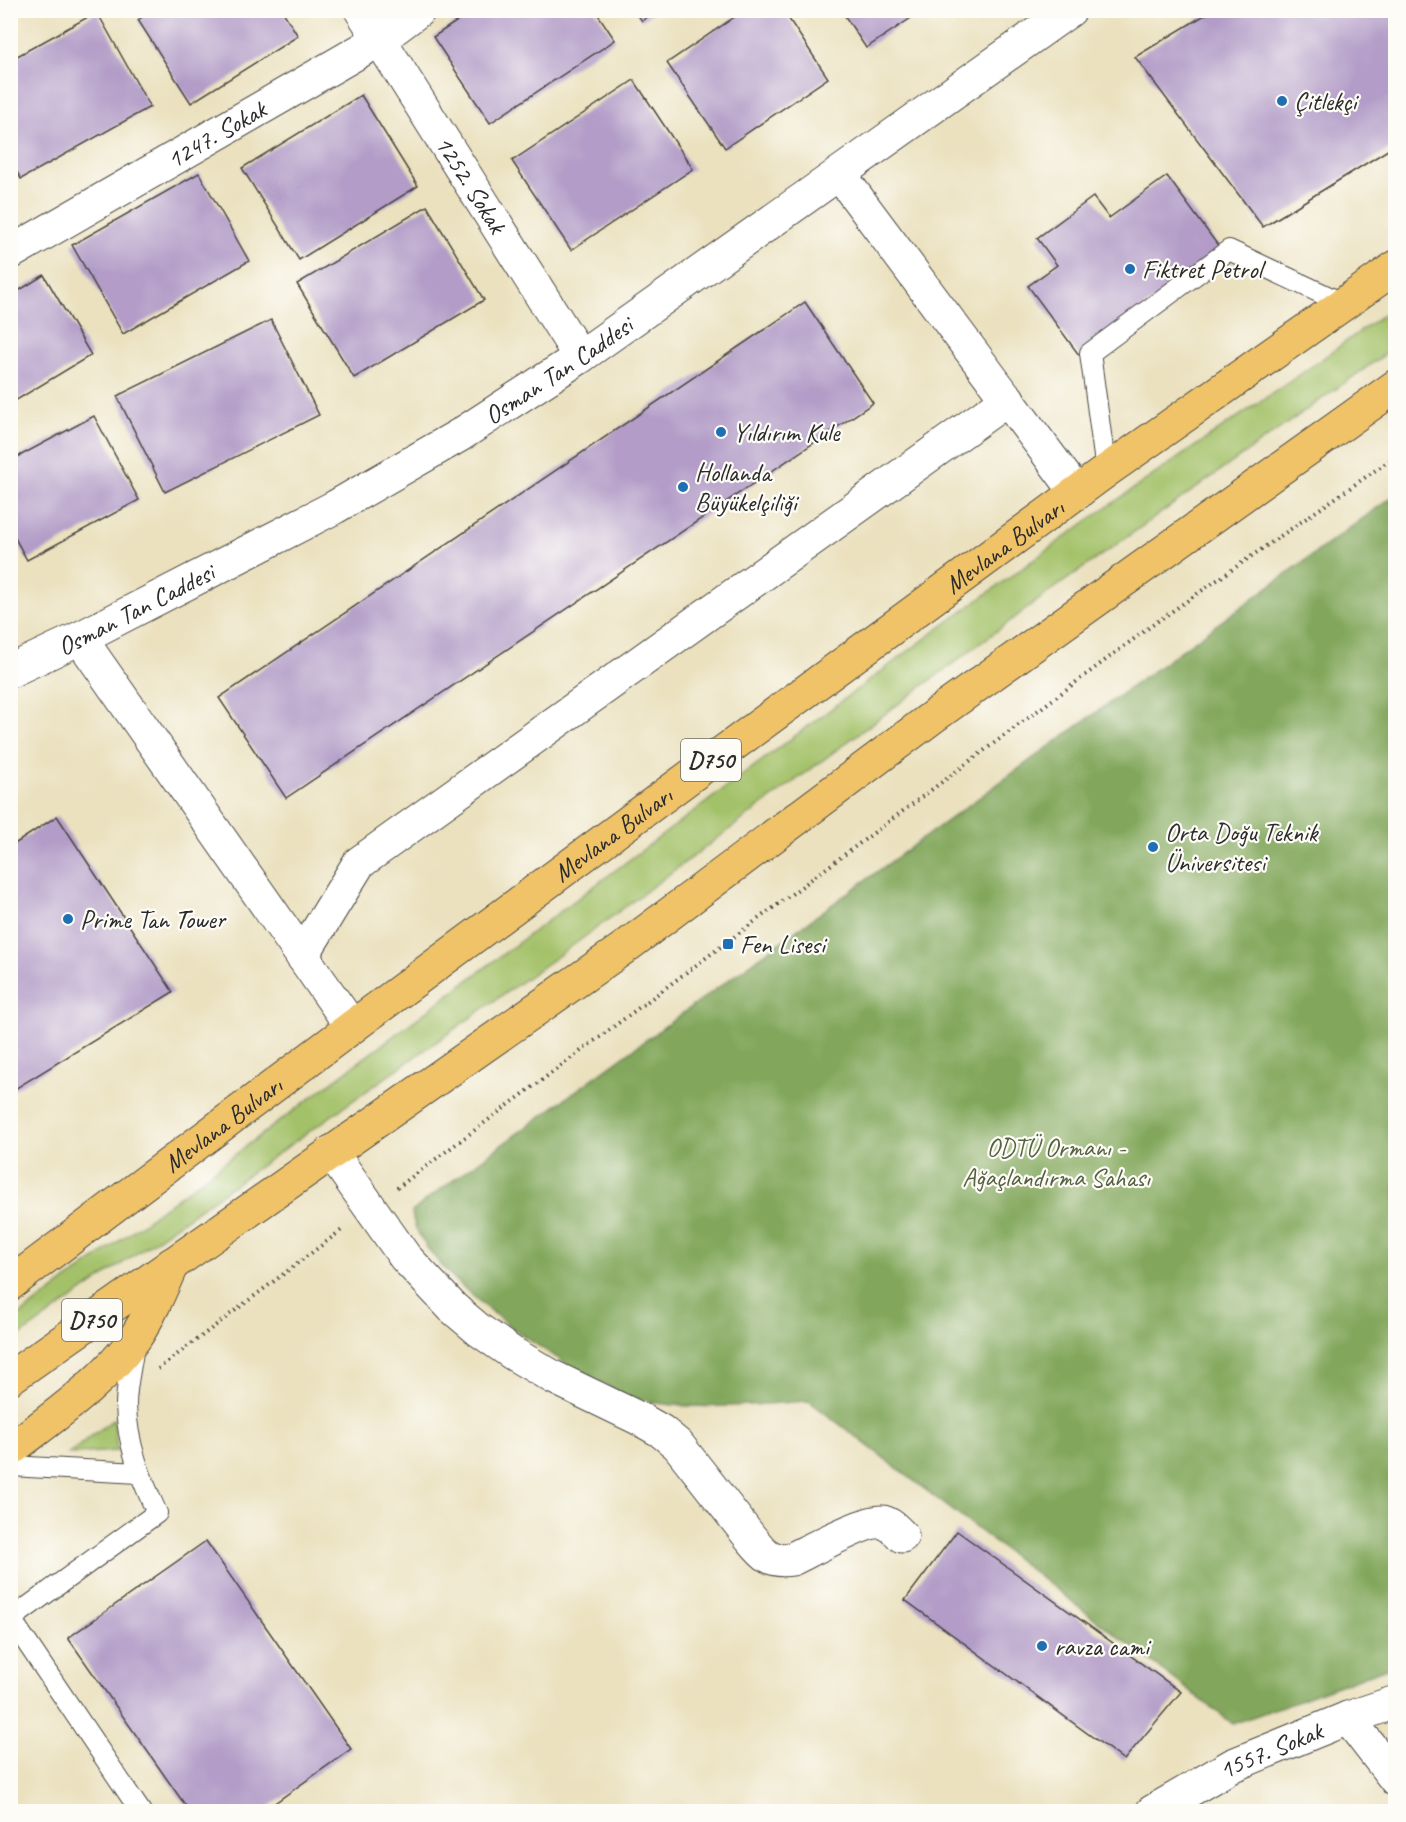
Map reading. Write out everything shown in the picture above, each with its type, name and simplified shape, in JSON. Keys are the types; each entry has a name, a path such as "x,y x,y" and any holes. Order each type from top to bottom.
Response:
{"highway":[{"name":"Mevlana Bulvarı","path":"19,1273 1106,471 1395,267"},
{"name":"D750","path":"10,1377 628,945 934,716 1395,386"},
{"path":"10,1450 94,1383 117,1360 135,1338 157,1300 173,1262"}],"street":[{"name":"1252. Sokak","path":"361,10 580,357"},
{"name":"1247. Sokak","path":"10,253 379,40 419,10"},
{"name":"Osman Tan Caddesi","path":"10,672 335,507 460,435 580,357 1070,10"},
{"path":"840,175 1077,493"},
{"path":"302,956 358,863 1008,399"},
{"path":"80,638 352,1027"},
{"path":"331,1152 405,1257 453,1308 512,1353 553,1377 661,1431 678,1445 762,1552 770,1558 781,1561 792,1559 867,1524 881,1521 891,1525 902,1536"},
{"name":"1557. Sokak","path":"1152,1812 1233,1765 1348,1718 1395,1702"},
{"path":"1348,1718 1395,1780"}],"lane":[{"path":"1106,471 1090,352 1229,250 1344,304"},
{"path":"135,1338 126,1403 128,1429 139,1473 157,1513 10,1619 141,1812"},
{"path":"10,1466 139,1473"}],"path":[{"path":"128,1391 563,1063 1158,621 1395,456"}],"green space":[{"path":"1395,306 1395,347 1048,593 579,941 11,1342 11,1322 934,632 1101,511 1308,369"},
{"name":"ODTÜ Ormanı - Ağaçlandırma Sahası","path":"1395,495 1395,1665 1233,1724 809,1401 683,1406 641,1400 622,1394 539,1346 470,1294 430,1251 417,1231 412,1212"},
{"path":"114,1419 117,1451 68,1454"}],"building":[{"path":"153,10 282,10 298,36 191,103 138,20"},
{"path":"474,10 595,10 615,40 490,123 433,37"},
{"path":"634,10 655,10 642,21"},
{"path":"745,10 783,10 828,78 725,148 667,63"},
{"path":"841,10 923,10 866,48"},
{"name":"Çitlekçi","path":"1213,10 1396,10 1396,145 1263,227 1135,57"},
{"path":"97,12 150,107 21,179 10,160 10,60"},
{"path":"634,80 693,169 571,250 512,161"},
{"path":"361,95 418,186 299,260 242,168"},
{"path":"199,173 249,261 123,334 72,245"},
{"path":"1167,176 1222,251 1079,355 1028,286 1057,265 1037,238 1093,197 1109,218"},
{"path":"427,206 484,300 354,378 297,284"},
{"path":"44,275 91,355 10,404 10,296"},
{"path":"805,302 873,403 286,798 219,698"},
{"path":"271,320 319,415 165,492 117,396"},
{"path":"94,416 139,500 27,560 10,529 10,461"},
{"name":"Prime Tan Tower","path":"57,816 173,992 10,1092 10,847"},
{"name":"ravza cami","path":"957,1531 1181,1692 1124,1760 905,1600"},
{"path":"206,1541 351,1749 262,1812 190,1812 68,1638"}],"place":[{"name":"Çitlekçi","path":"1282,101"},
{"name":"Fiktret Petrol","path":"1130,269"},
{"name":"Yıldırım Kule","path":"721,432"},
{"name":"Hollanda Büyükelçiliği","path":"683,487"},
{"name":"Orta Doğu Teknik Üniversitesi","path":"1153,847"},
{"name":"Prime Tan Tower","path":"68,919"},
{"name":"Fen Lisesi","path":"728,944"},
{"name":"ravza cami","path":"1042,1646"}]}
